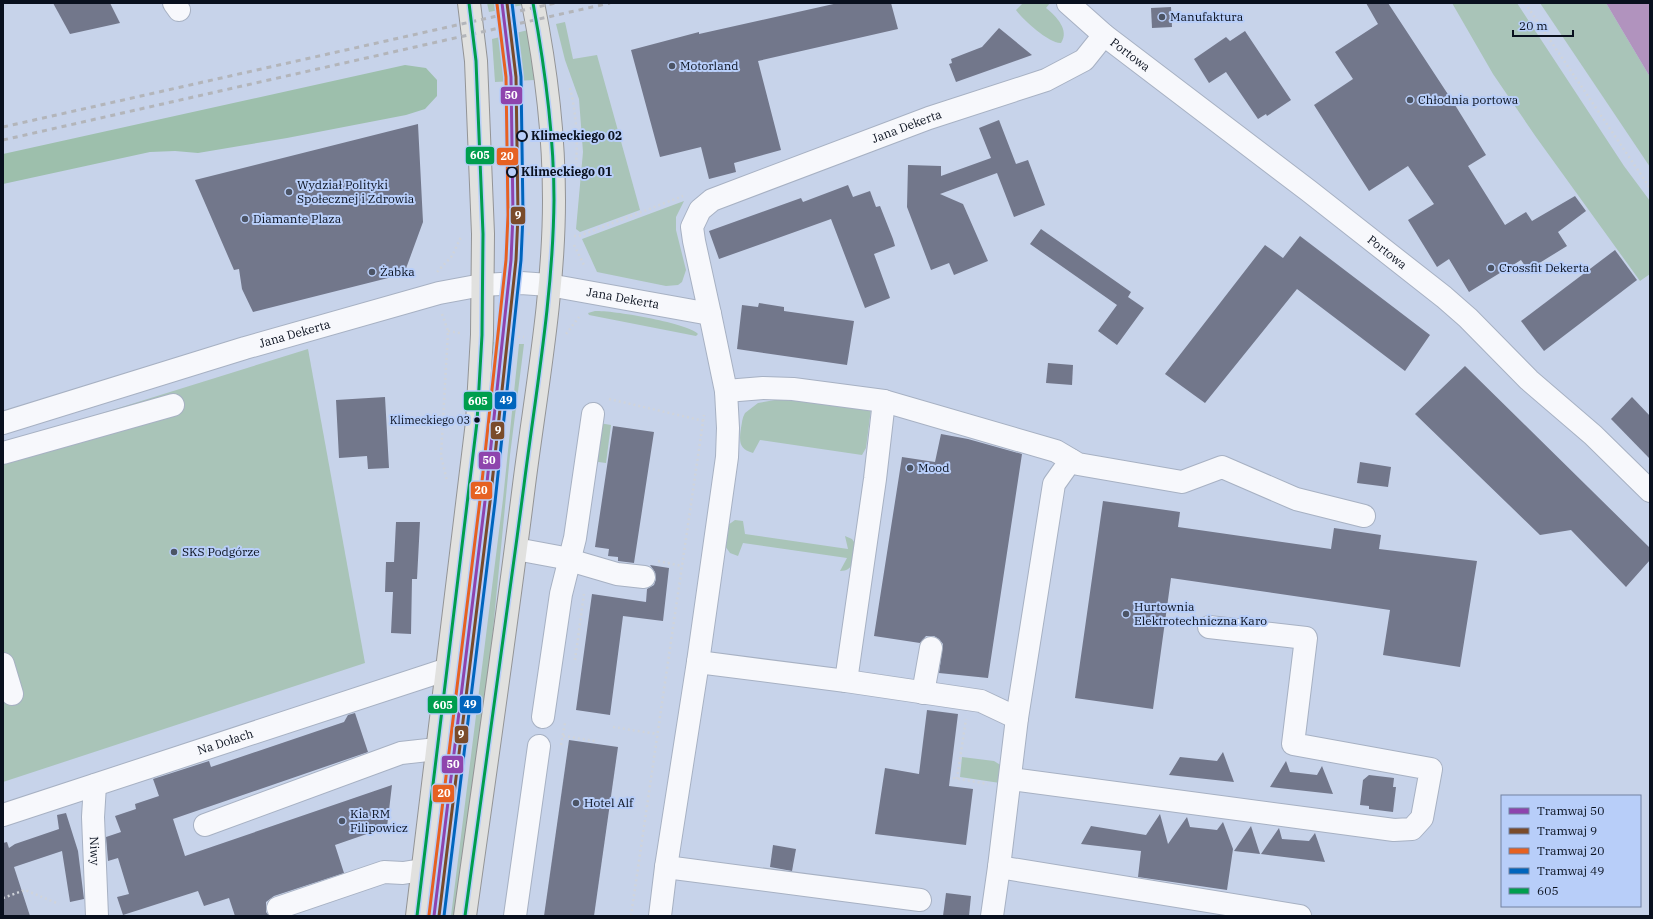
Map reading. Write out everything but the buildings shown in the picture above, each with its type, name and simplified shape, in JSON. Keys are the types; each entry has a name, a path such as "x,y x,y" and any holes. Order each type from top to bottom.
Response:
{"main road":[{"path":"416,916 448,669 477,422 484,234 476,60 469,3"},
{"path":"465,916 516,549 549,284 554,200 551,129 545,71 533,3"}],"street":[{"name":"Portowa","path":"1068,3 1104,35 1309,191 1444,297 1468,318 1529,380 1593,435 1650,491"},
{"name":"Jana Dekerta","path":"3,423 245,348 432,295 482,286 521,283 549,284 710,314 692,227 695,216 705,204 712,200 929,118 1046,80 1084,60 1104,35"},
{"path":"660,916 727,457 726,391 710,314"},
{"path":"3,453 164,408 144,379"},
{"path":"726,391 763,388 793,389 884,402 1056,451 1078,464 1182,482 1222,467 1296,499 1364,516"},
{"path":"846,681 875,480 884,402"},
{"path":"543,717 562,594 579,563 575,538 598,406"},
{"path":"992,916 1000,867 1017,718 1054,484 1072,460"},
{"path":"516,549 579,563 617,574 648,568"},
{"path":"1011,779 1394,830 1412,829 1422,818 1431,769 1293,744 1306,638 1209,627"},
{"path":"923,693 931,648"},
{"path":"698,662 846,681 967,699 981,702 1017,718"},
{"path":"3,664 12,694"},
{"name":"Na Dołach","path":"3,815 448,669"},
{"path":"515,916 539,746"},
{"path":"205,825 402,753 437,749"},
{"name":"Niwy","path":"95,785 93,817 97,916"},
{"path":"666,867 920,900"},
{"path":"1000,867 1300,916"},
{"path":"278,908 384,872 403,873 422,870"}],"path":[{"path":"1525,3 1650,188"},
{"path":"503,82 505,219"},
{"path":"571,236 579,236 686,196"},
{"path":"505,226 505,232"},
{"path":"437,279 437,271 452,256 457,246 461,237 461,229"},
{"path":"501,232 538,234"},
{"path":"441,312 448,331 442,456 448,486"},
{"path":"563,339 579,317"},
{"path":"448,331 465,333"},
{"path":"497,336 525,337"},
{"path":"598,406 704,421 631,916"},
{"path":"574,662 579,563"},
{"path":"648,568 682,566"},
{"path":"967,699 968,709 955,778 1000,786 1011,779"},
{"path":"560,752 565,721"},
{"path":"613,728 657,734"},
{"path":"563,736 595,741"},
{"path":"3,898 26,890 59,904"}],"green space":[{"path":"487,3 522,3 523,5 489,12"},
{"path":"1023,3 1050,3 1046,8 1058,19 1063,28 1064,33 1061,43 1050,40 1044,36 1019,14 1016,10"},
{"path":"1452,3 1517,3 1624,166 1650,201 1650,274 1640,281 1536,137 1493,74"},
{"path":"1540,3 1606,3 1650,77 1650,167"},
{"path":"565,22 573,59 597,55 640,210 580,232 576,229 583,152 579,99 565,60 556,24"},
{"path":"528,30 535,80 495,82 492,39"},
{"path":"405,65 426,68 437,80 437,96 425,109 406,115 287,138 198,153 175,151 150,152 3,184 3,154"},
{"path":"684,201 676,217 676,230 686,270 682,282 678,285 666,286 597,272 582,239"},
{"path":"595,311 649,318 680,326 698,334 696,336 589,315 588,313"},
{"path":"491,342 497,342 484,471 461,652"},
{"path":"519,344 524,344 510,455 490,661 454,916 451,916 503,499"},
{"name":"SKS Podgórze","path":"308,349 365,663 3,782 3,444"},
{"path":"792,397 871,409 866,448 862,455 760,440 753,453 745,449 741,444 740,437 742,420 745,413 758,403"},
{"path":"599,423 611,425 606,463 591,461"},
{"path":"735,520 743,521 745,534 848,549 845,536 852,539 856,545 853,562 849,569 840,571 847,558 743,543 738,556 730,553 725,546 728,525"},
{"path":"462,654 429,916 428,916 461,655"},
{"path":"962,757 994,761 1002,766 1000,783 960,777"}],"shaded area":[{"path":"1606,3 1650,3 1650,77"}],"railway":[{"path":"3,127 555,3"},
{"path":"3,140 610,3"}],"tram line":[{"name":"50","path":"434,916 485,501 511,260 513,215 511,77 502,3"},
{"name":"9","path":"439,916 490,502 516,260 518,215 516,77 507,3"},
{"name":"49","path":"444,916 495,502 521,260 523,215 521,77 512,3"},
{"name":"20","path":"429,915 480,500 506,260 508,215 506,77 497,4"}],"transit line":[{"name":"605","path":"417,916 477,422 482,335 483,234 476,61 469,3"},
{"name":"605","path":"465,916 539,379 551,272 554,200 551,126 545,76 533,3"}],"place":[{"name":"Manufaktura","path":"1162,17"},
{"name":"Motorland","path":"672,66"},
{"name":"Chłodnia portowa","path":"1410,100"},
{"name":"Klimeckiego 02","path":"522,136"},
{"name":"Klimeckiego 01","path":"512,172"},
{"name":"Wydział Polityki Społecznej i Zdrowia","path":"289,192"},
{"name":"Diamante Plaza","path":"245,219"},
{"name":"Crossfit Dekerta","path":"1491,268"},
{"name":"Żabka","path":"372,272"},
{"name":"Klimeckiego 03","path":"477,420"},
{"name":"Mood","path":"910,468"},
{"name":"SKS Podgórze","path":"174,552"},
{"name":"Hurtownia Elektrotechniczna Karo","path":"1126,614"},
{"name":"Hotel Alf","path":"576,803"},
{"name":"Kia RM Filipowicz","path":"342,821"}]}
